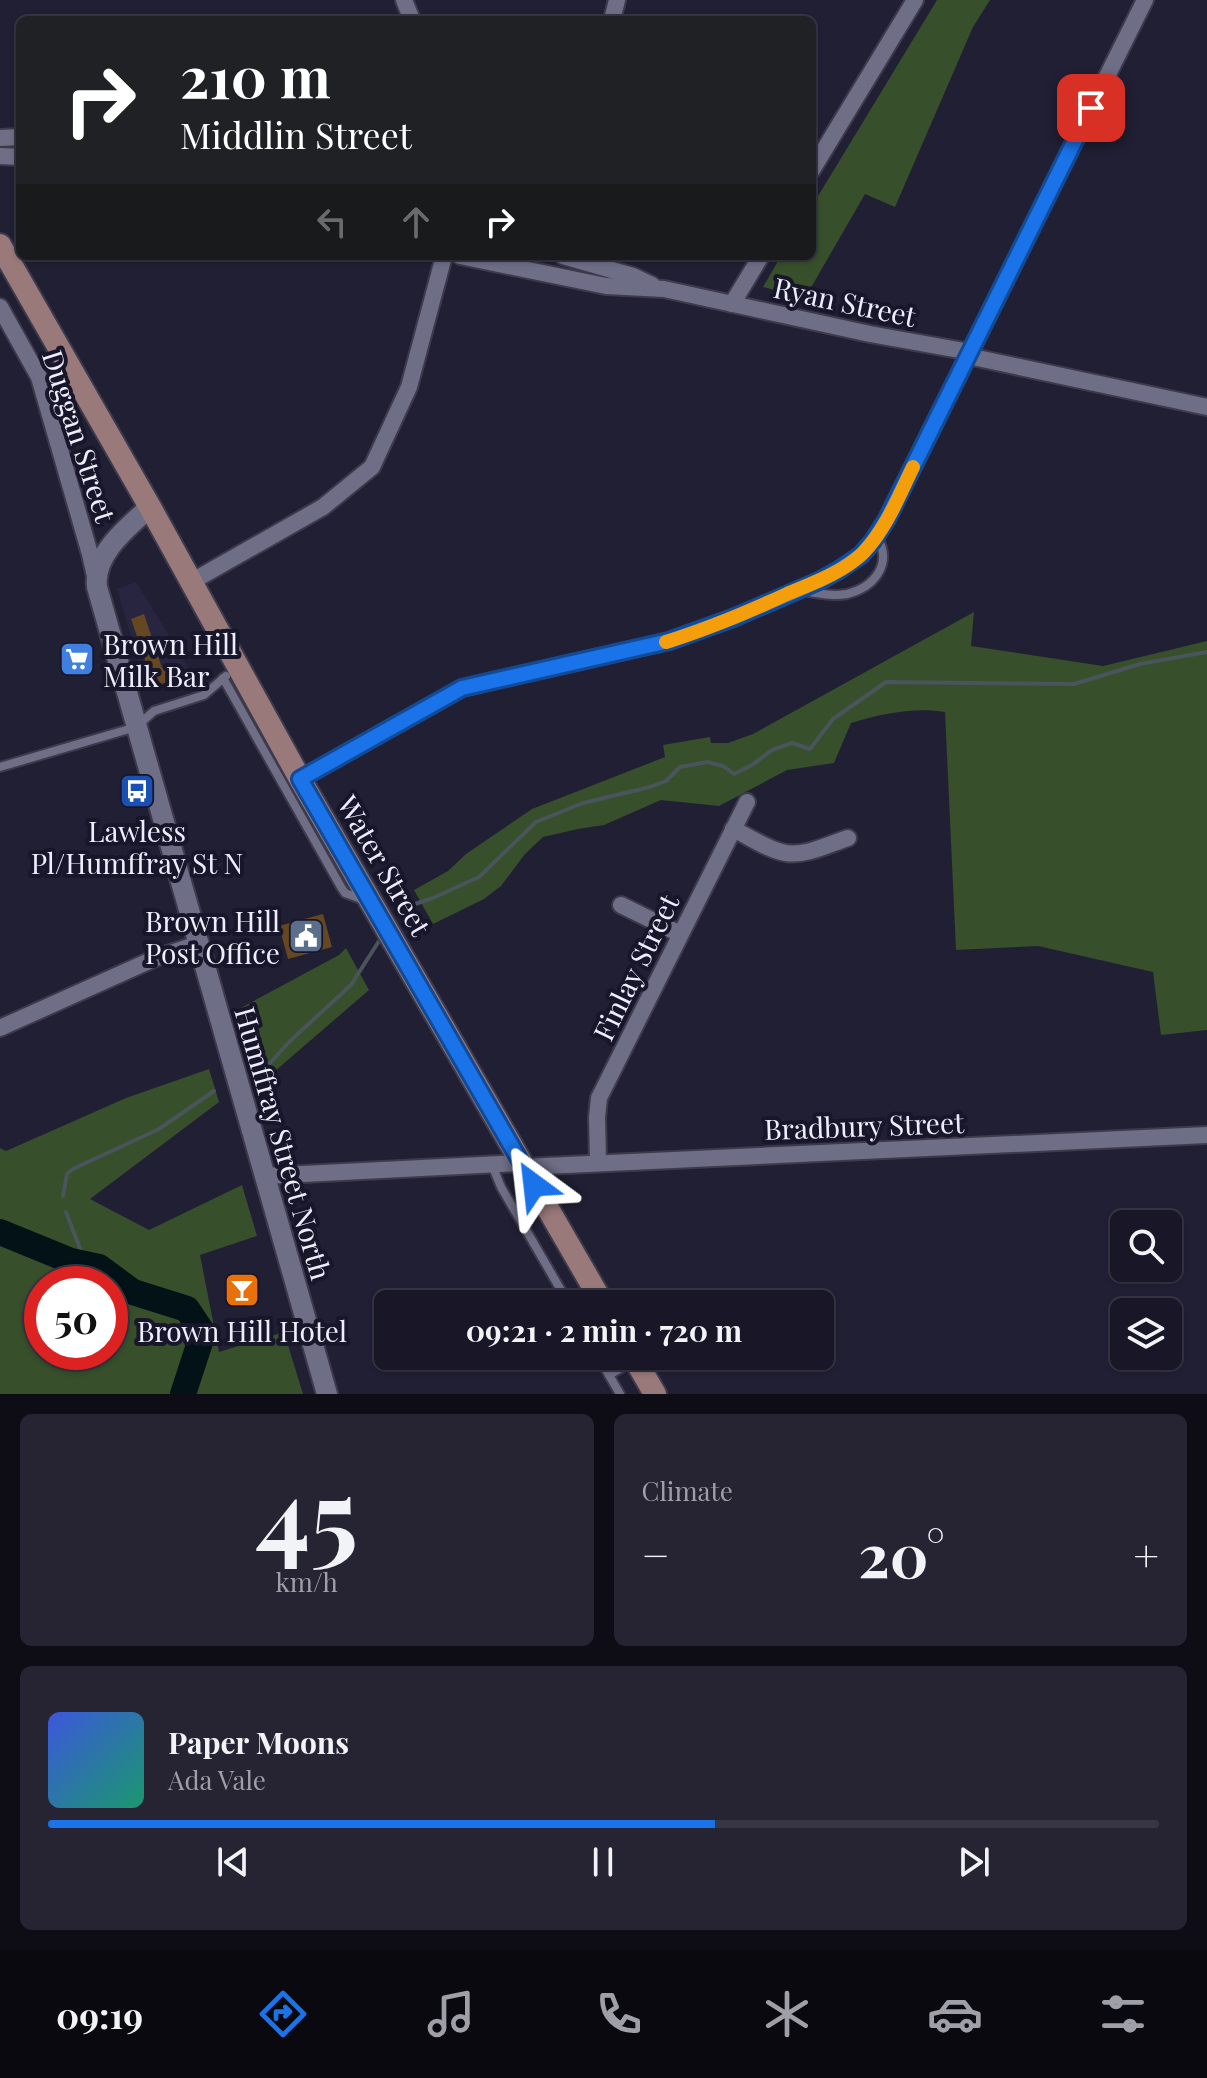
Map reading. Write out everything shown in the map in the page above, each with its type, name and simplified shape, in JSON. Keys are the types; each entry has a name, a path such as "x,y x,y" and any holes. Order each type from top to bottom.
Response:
{"main road":[{"name":"Water Street","path":"0,245 191,582 230,672 300,779 595,1290"},
{"path":"641,1370 655,1394"}],"street":[{"path":"816,163 915,0"},
{"path":"300,779 462,688 669,641 733,618 832,575 861,555 887,519 1145,0"},
{"path":"191,582 323,507 372,467 409,387 443,260"},
{"name":"Ryan Street","path":"479,260 595,284 664,289 1207,407"},
{"name":"Ryan Street","path":"580,260 664,289"},
{"path":"732,304 759,260"},
{"name":"Duggan Street","path":"0,307 29,356 42,387 97,587"},
{"path":"97,587 97,573 103,558 119,537 150,507"},
{"name":"Humffray Street North","path":"97,587 327,1394"},
{"name":"Finlay Street","path":"598,1162 598,1102 747,802"},
{"path":"733,829 778,851 794,853 848,838"},
{"path":"621,905 680,934"},
{"path":"0,1028 158,957 198,944"},
{"name":"Bradbury Street","path":"264,1176 1207,1135"}],"lane":[{"path":"595,284 603,277 603,270 596,264"},
{"path":"797,590 839,595 863,586 883,564 884,553 877,536"},
{"path":"0,767 136,727 154,711 204,695 230,672 343,891 373,904"},
{"path":"492,1164 501,1187 561,1290"},
{"path":"606,1370 620,1394"},
{"path":"609,1375 616,1370"}],"shaded area":[{"path":"136,582 194,676 147,691 117,589"}],"green space":[{"path":"937,0 990,0 973,27 895,207 865,194 805,298 763,287 779,260 816,260 816,199"},
{"path":"974,612 971,646 1103,666 1207,641 1207,1030 1161,1035 1153,972 1038,946 956,950 945,712 898,712 851,723 834,763 787,770 719,806 661,800 604,825 543,837 525,854 501,886 484,899 433,924 414,890 448,871 466,854 532,809 665,757 663,745 710,737 711,743 728,743 753,734"},
{"path":"346,948 369,990 260,1084 251,1040 237,1010 339,955"},
{"path":"209,1069 219,1102 90,1199 149,1230 242,1185 257,1236 200,1255 219,1352 284,1332 303,1394 0,1394 0,1148 6,1151 126,1098"}],"building":[{"path":"144,614 162,668 171,664 176,680 154,686 131,619"},
{"name":"Brown Hill Post Office","path":"323,914 332,947 288,959 279,926"}],"waterway":[{"path":"409,909 479,877 536,822 583,803 650,787 666,781 680,767 708,762 723,766 734,774 772,750 792,743 810,749 833,719 886,682 1074,684 1140,664 1207,652"},
{"path":"249,1076 263,1071 289,1042 351,985 379,941"},
{"path":"63,1196 67,1174 73,1169 159,1129 214,1091"},
{"path":"66,1212 86,1264"},
{"path":"0,1232 71,1261 99,1267 133,1292 187,1309 203,1333 183,1394"}],"slow traffic":[{"path":"666,642 733,618 819,581 855,560 870,545 887,519 913,467"}],"place":[{"name":"Brown Hill Milk Bar","path":"77,659"},
{"name":"Lawless Pl/Humffray St N","path":"137,791"},
{"name":"Brown Hill Post Office","path":"306,936"},
{"name":"Brown Hill Hotel","path":"242,1290"}],"route":[{"path":"534,1185 300,779 462,688 669,641 733,618 819,581 855,560 870,545 887,519 1091,108"}]}
